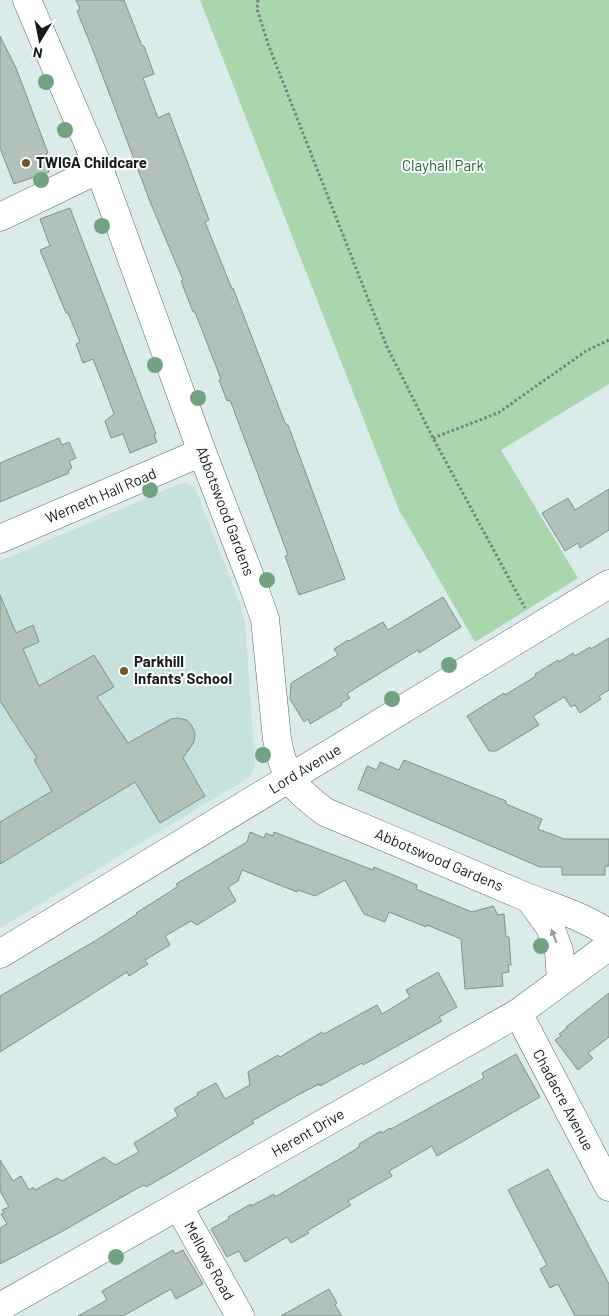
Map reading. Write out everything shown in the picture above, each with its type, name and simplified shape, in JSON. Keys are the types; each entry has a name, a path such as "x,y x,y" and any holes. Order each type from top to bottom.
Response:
{"street":[{"name":"Abbotswood Gardens","path":"27,0 100,171 265,619 277,739 281,758 289,779 304,796 325,812 529,898 567,911 609,934"},
{"path":"0,217 89,174 100,171"},
{"name":"Werneth Hall Road","path":"0,539 202,452"},
{"name":"Lord Avenue","path":"0,954 609,584"},
{"path":"529,898 550,927 559,951 561,981"},
{"name":"Herent Drive","path":"0,1307 518,1013 609,946"},
{"name":"Chadacre Avenue","path":"518,1013 609,1187"},
{"name":"Mellows Road","path":"179,1207 240,1316"}],"path":[{"path":"258,0 257,9 268,44 387,347 433,438 536,628"},
{"path":"433,438 498,413 586,351 609,340"}],"shaded area":[{"name":"Parkhill Infants' School","path":"186,483 195,487 240,604 245,622 255,765 250,776 240,783 0,928 0,561 177,485"}],"green space":[{"name":"Clayhall Park","path":"200,0 609,0 609,384 501,450 578,578 475,642 399,510"}],"building":[{"path":"76,0 124,0 154,74 143,78 158,118 169,113 209,220 205,222 233,288 285,423 288,425 345,579 299,595 285,556 288,555 248,448 230,400 227,401 219,380 221,379 181,281 183,280 151,204 77,11 80,9"},
{"path":"0,36 16,68 48,153 46,154 49,162 45,163 49,172 14,184 0,148"},
{"path":"70,208 156,434 154,435 157,442 130,453 123,434 111,438 105,421 114,414 104,387 93,359 83,363 76,344 80,342 40,250 50,246 40,219"},
{"path":"59,438 62,445 69,442 76,458 69,461 72,468 68,470 69,473 0,502 0,463"},
{"path":"609,489 609,530 580,548 578,543 565,551 542,513 568,498 575,510"},
{"path":"0,595 16,633 33,625 39,642 23,649 39,686 94,655 114,687 97,697 128,743 171,719 187,720 195,734 194,742 183,758 205,796 160,823 135,782 0,864 0,822 52,791 34,760 37,758 0,701"},
{"path":"443,597 461,627 419,653 418,650 354,689 347,694 350,698 341,703 342,705 310,724 308,719 304,722 290,699 291,683 338,655 334,649 348,640 383,622 388,630"},
{"path":"609,638 609,690 599,696 601,699 580,713 575,705 571,707 564,697 533,716 539,725 496,751 489,751 467,716 536,676 535,674 558,660 559,662 573,653 575,656"},
{"path":"404,760 506,801 506,804 542,819 538,829 564,839 609,839 609,866 605,866 605,875 562,875 562,867 540,867 358,789 367,766 377,770 380,762 399,770"},
{"path":"250,832 264,838 266,833 273,836 274,832 373,870 374,867 417,885 416,889 472,912 493,906 498,915 504,914 506,937 509,937 511,965 508,965 509,972 502,973 503,986 465,989 461,939 389,912 385,922 364,914 345,880 315,896 298,890 297,892 242,870 238,881 228,887 236,901 197,925 191,921 165,936 170,945 145,960 148,964 129,976 127,972 0,1052 0,996 95,941 171,891 178,886 176,884 247,842"},
{"path":"438,972 457,1007 439,1017 442,1021 363,1065 362,1063 320,1086 319,1084 296,1096 146,1187 144,1185 136,1189 0,1264 0,1228 7,1224 1,1214 4,1213 2,1210 9,1207 0,1191 0,1160 13,1181 21,1176 29,1190 33,1187 35,1190 57,1178 62,1181 104,1157 115,1165 139,1152 134,1143 178,1116 174,1109 198,1095 197,1093 216,1083 225,1099 250,1085 248,1072 377,1005 382,1014 410,997 406,990"},
{"path":"609,993 609,1037 588,1053 593,1058 578,1070 555,1040 561,1036 559,1034 566,1027"},
{"path":"516,1054 540,1097 437,1156 432,1146 389,1171 392,1176 348,1201 351,1205 307,1231 309,1233 291,1243 287,1237 245,1262 239,1251 227,1257 211,1229 229,1219 228,1217 274,1194 275,1197 353,1151 360,1146 359,1144 381,1131 382,1133 391,1129 484,1078 482,1073"},
{"path":"548,1169 609,1284 609,1316 575,1316 558,1284 550,1288 540,1269 547,1265 508,1190"},
{"path":"173,1250 175,1254 183,1250 203,1284 176,1299 171,1289 123,1316 78,1316 107,1300 102,1291"},
{"path":"329,1289 337,1303 335,1305 342,1316 281,1316"}],"place":[{"name":"TWIGA Childcare","path":"26,163"},
{"name":"Parkhill Infants' School","path":"124,671"}]}
